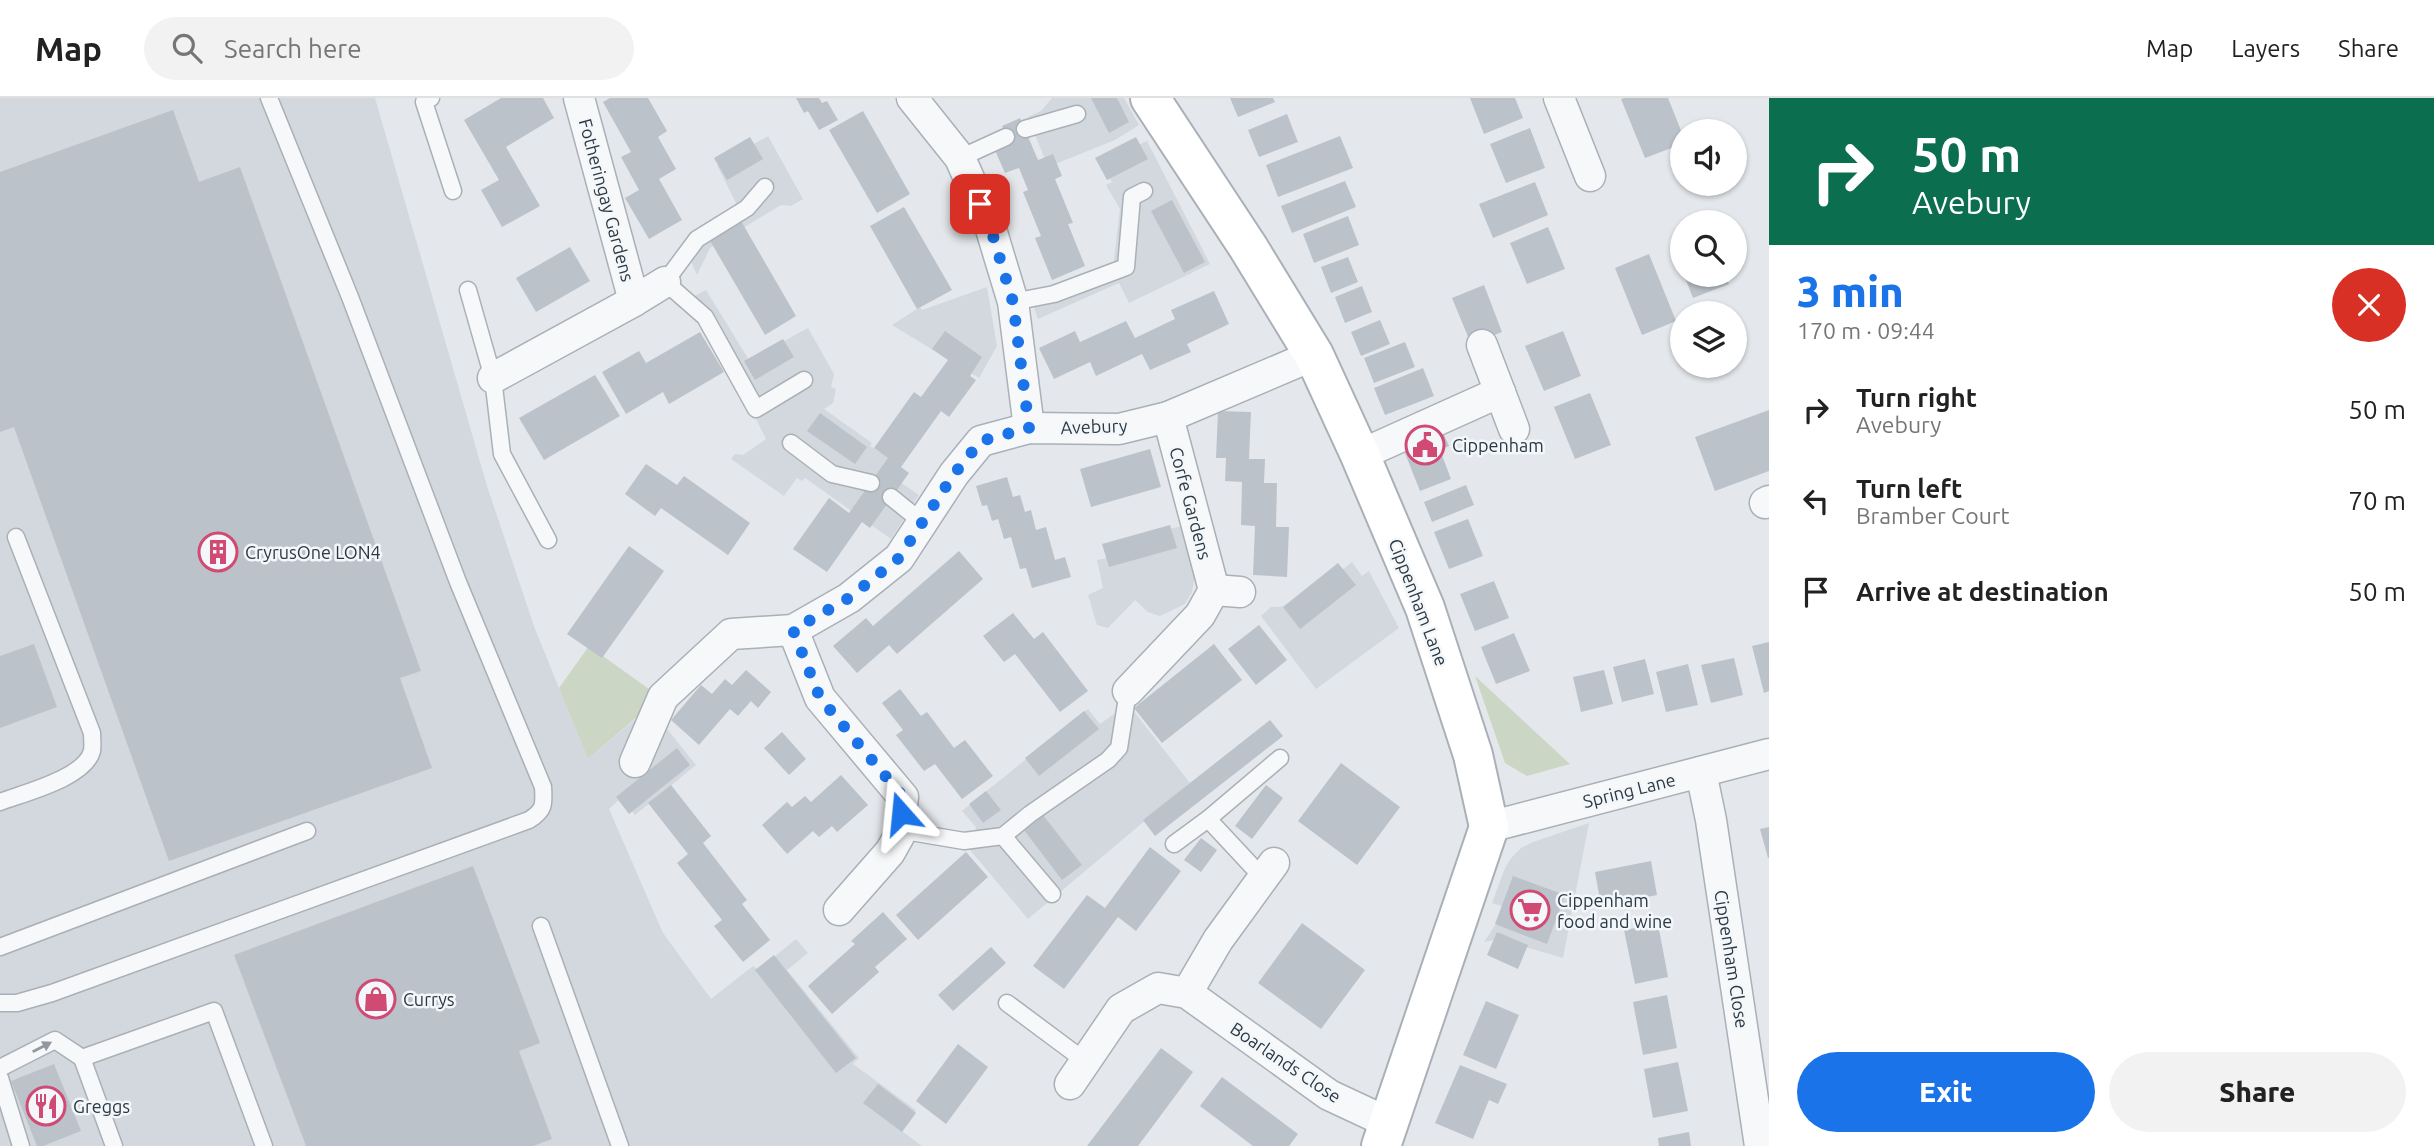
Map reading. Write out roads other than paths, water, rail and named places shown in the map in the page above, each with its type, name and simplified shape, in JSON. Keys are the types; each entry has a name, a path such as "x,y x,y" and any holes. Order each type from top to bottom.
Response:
{"street":[{"name":"Fotheringay Gardens","path":"579,98 634,301"},
{"path":"912,98 960,158 990,226 1013,302 1029,428"},
{"name":"Cippenham Lane","path":"1150,98 1248,247 1314,355 1425,608 1474,755 1489,827"},
{"path":"1559,98 1590,176"},
{"name":"Fotheringay Gardens","path":"493,378 665,282"},
{"path":"1482,345 1514,429"},
{"name":"Avebury","path":"635,762 663,696 731,634 793,630 849,598 899,558 954,474 981,441 1029,428 1119,429 1168,417 1314,355"},
{"path":"1360,455 1500,392"},
{"name":"Corfe Gardens","path":"1128,691 1200,615 1227,591 1168,417"},
{"path":"793,630 820,698 903,797 899,830 890,852 839,910"},
{"name":"Spring Lane","path":"1489,827 1769,754"},
{"name":"Cippenham Close","path":"1701,772 1711,820 1760,1146"},
{"path":"1385,1134 1489,827"},
{"path":"1078,1072 1121,1009 1158,988 1187,993 1218,940 1269,871"},
{"name":"Boarlands Close","path":"1187,993 1385,1134"}],"lane":[{"path":"0,1003 17,1003 52,993 504,829 539,814 544,802 543,787 458,582 350,297 269,98"},
{"path":"431,98 424,102 453,191"},
{"path":"1025,129 1077,114"},
{"path":"960,158 1006,137"},
{"path":"765,187 747,208 697,239 665,282 705,317 756,409 804,380"},
{"path":"1013,302 1054,294 1126,267 1132,197 1144,191"},
{"path":"468,290 493,378 502,454 548,540"},
{"path":"791,443 832,474 871,483"},
{"path":"891,498 922,522"},
{"path":"0,802 71,774 82,766 92,751 92,733 16,537"},
{"path":"899,830 964,841 1003,836 1108,760 1119,748 1128,691"},
{"path":"1174,844 1280,758"},
{"path":"1208,819 1269,871"},
{"path":"0,947 307,831"},
{"path":"1003,836 1052,894"},
{"path":"541,926 620,1146"},
{"path":"1007,1003 1078,1072"},
{"path":"82,1058 214,1011 264,1146"},
{"path":"0,1068 55,1040 82,1058 114,1146"},
{"path":"0,1078 21,1146"}],"place":[{"name":"Cippenham","path":"1425,445"},
{"name":"CryrusOne LON4","path":"218,552"},
{"name":"Cippenham food and wine","path":"1530,910"},
{"name":"Currys","path":"376,999"},
{"name":"Greggs","path":"46,1106"}]}
